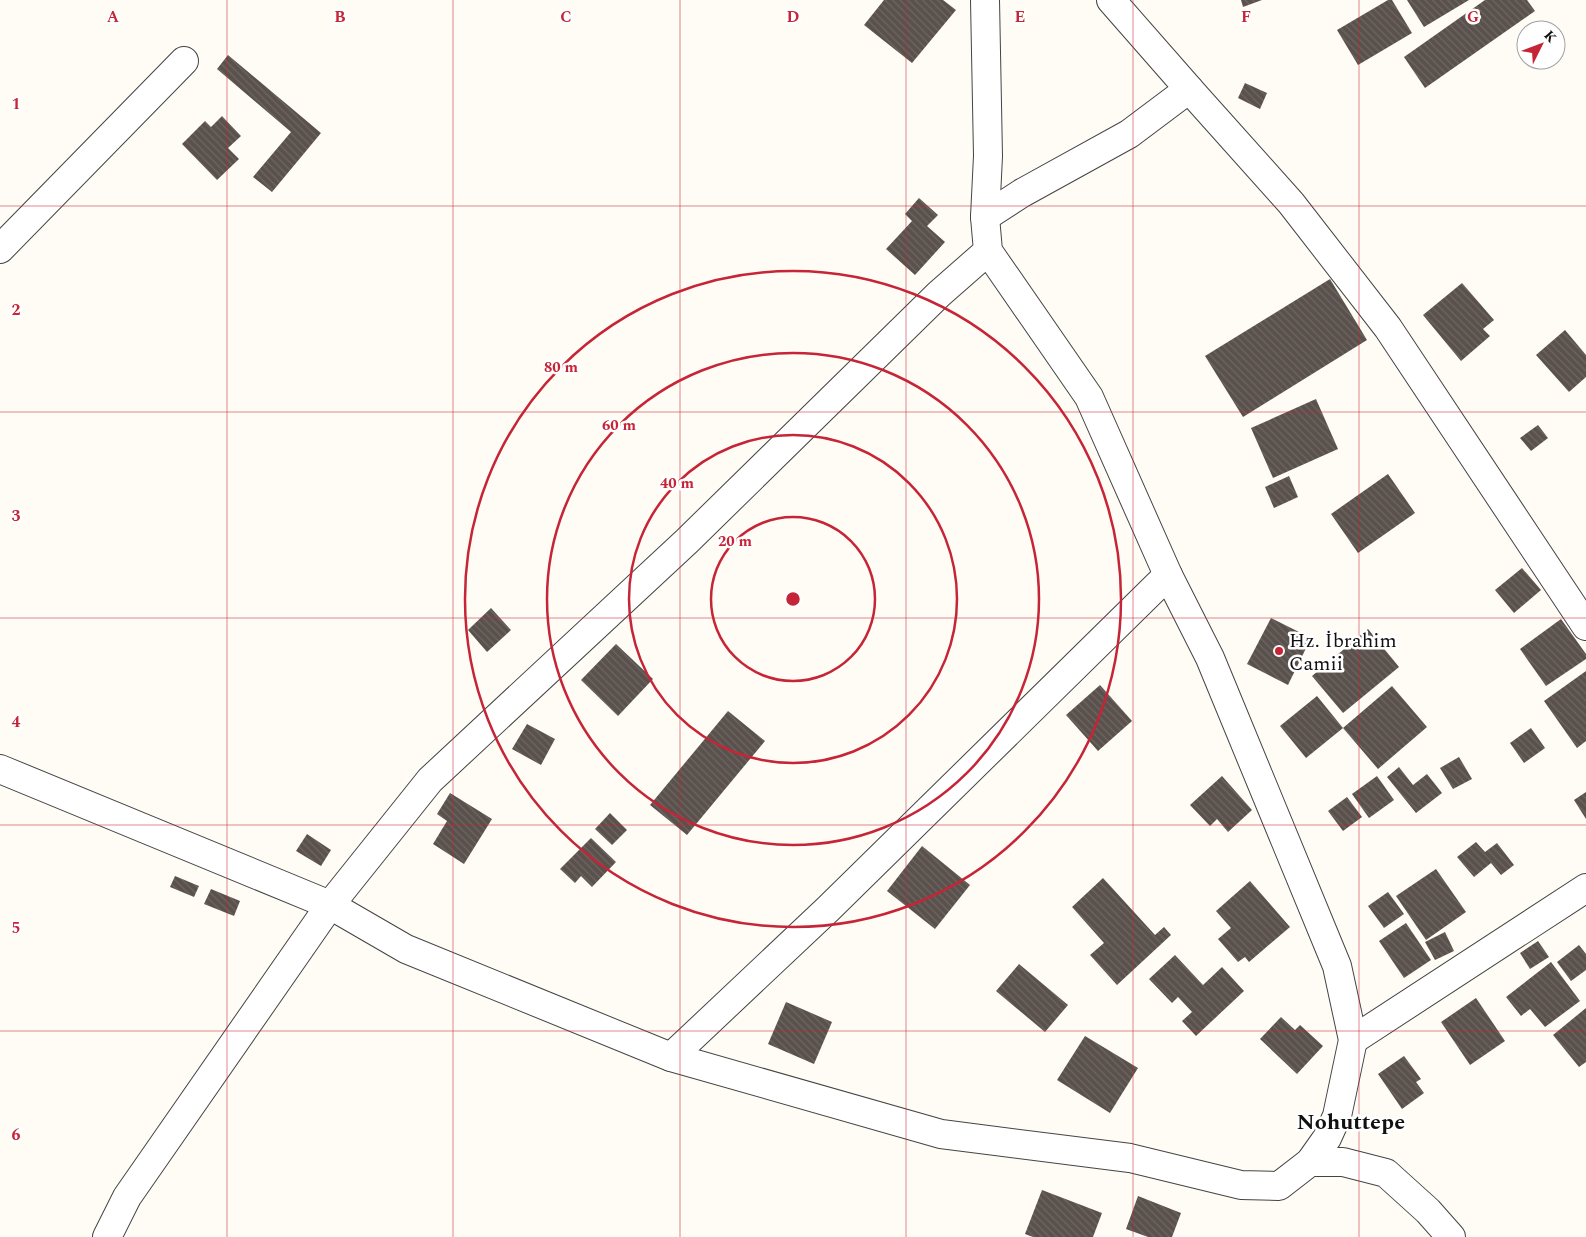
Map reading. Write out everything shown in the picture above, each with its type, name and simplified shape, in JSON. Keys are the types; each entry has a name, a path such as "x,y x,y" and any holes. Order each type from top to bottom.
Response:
{"street":[{"path":"0,769 330,906 406,949 671,1057 941,1134 1130,1158 1241,1185 1279,1186 1310,1162 1327,1138 1337,1116 1353,1040 1337,966 1210,658 1168,575 1089,397 988,251 985,217 988,156 985,0"},
{"path":"1111,0 1291,203 1388,328 1586,626"},
{"path":"0,249 184,61"},
{"path":"985,217 1022,192 1129,134 1189,89"},
{"path":"107,1237 127,1197 330,906 430,780 687,541 939,294 988,251"},
{"path":"671,1057 828,909 1168,575"},
{"path":"1353,1040 1586,888"},
{"path":"1310,1162 1342,1162 1386,1173 1428,1211 1451,1237"}],"building":[{"path":"884,0 943,0 956,10 912,63 864,25"},
{"path":"1241,0 1262,0 1243,7"},
{"path":"1388,0 1392,0 1412,33 1358,65 1337,30"},
{"path":"1407,0 1469,0 1424,27"},
{"path":"1485,0 1527,0 1535,11 1522,20 1516,20 1516,24 1425,88 1404,57"},
{"path":"228,55 321,133 272,192 253,177 291,132 217,69"},
{"path":"1245,83 1267,93 1260,109 1238,98"},
{"path":"222,116 241,136 228,148 239,159 217,180 182,144 205,121 211,127"},
{"path":"919,198 938,215 927,226 945,242 915,275 886,249 912,221 905,214"},
{"path":"1330,279 1367,340 1243,417 1205,356"},
{"path":"1462,283 1494,320 1483,329 1490,336 1461,361 1423,315"},
{"path":"1565,330 1586,355 1586,377 1569,392 1536,355"},
{"path":"1316,399 1338,449 1273,478 1251,428"},
{"path":"1538,425 1548,438 1531,451 1520,438"},
{"path":"1388,474 1415,513 1358,553 1331,514"},
{"path":"1289,476 1298,497 1274,508 1265,487"},
{"path":"1522,568 1541,590 1514,613 1495,590"},
{"path":"491,608 511,630 487,652 468,630"},
{"name":"Hz. İbrahim Camii","path":"1271,618 1311,638 1288,685 1247,664"},
{"path":"1561,619 1586,654 1586,659 1546,686 1520,649"},
{"path":"1368,629 1399,667 1343,713 1312,676"},
{"path":"616,644 653,679 618,716 581,680"},
{"path":"1586,671 1586,741 1577,748 1544,701"},
{"path":"1100,685 1132,721 1098,751 1066,715"},
{"path":"1392,686 1427,727 1378,769 1343,728"},
{"path":"1317,696 1343,728 1306,758 1280,726"},
{"path":"728,711 765,741 687,835 650,805"},
{"path":"527,724 555,739 541,765 512,749"},
{"path":"1531,728 1545,748 1524,763 1510,743"},
{"path":"1459,757 1472,779 1453,789 1440,768"},
{"path":"1399,767 1413,785 1427,774 1442,793 1416,813 1387,777"},
{"path":"1222,776 1252,810 1228,832 1217,819 1210,826 1190,805"},
{"path":"1377,776 1394,800 1369,818 1352,794"},
{"path":"1586,792 1586,819 1574,800"},
{"path":"450,793 492,819 464,864 433,844 447,821 437,814"},
{"path":"1347,797 1362,817 1343,831 1328,811"},
{"path":"610,813 627,830 612,845 595,829"},
{"path":"307,834 331,850 321,866 296,851"},
{"path":"591,838 616,862 592,887 581,876 575,883 560,869"},
{"path":"1476,842 1485,852 1497,843 1514,865 1501,875 1491,863 1474,877 1457,857"},
{"path":"922,846 970,885 935,929 887,891"},
{"path":"1436,869 1466,912 1426,940 1396,896"},
{"path":"175,876 199,886 194,897 170,887"},
{"path":"1103,878 1155,935 1164,927 1171,935 1117,985 1090,955 1104,943 1072,907"},
{"path":"1250,881 1290,927 1249,962 1245,957 1238,962 1218,939 1231,928 1216,911"},
{"path":"211,889 240,901 234,916 204,904"},
{"path":"1388,892 1404,914 1384,928 1368,906"},
{"path":"1406,923 1431,960 1404,978 1379,941"},
{"path":"1445,932 1454,951 1435,960 1425,942"},
{"path":"1538,941 1549,957 1530,969 1520,953"},
{"path":"1579,945 1586,954 1586,970 1571,981 1557,962"},
{"path":"1175,955 1203,985 1222,967 1244,991 1196,1036 1182,1021 1192,1012 1178,997 1172,1003 1149,979"},
{"path":"1551,962 1580,1001 1545,1027 1530,1009 1521,1016 1506,997"},
{"path":"1019,964 1068,1005 1045,1032 996,991"},
{"path":"1476,998 1505,1041 1470,1065 1441,1022"},
{"path":"786,1002 832,1022 814,1064 768,1044"},
{"path":"1586,1008 1586,1062 1579,1067 1553,1035"},
{"path":"1281,1017 1295,1030 1300,1025 1323,1046 1297,1074 1260,1039"},
{"path":"1085,1036 1138,1068 1110,1113 1057,1080"},
{"path":"1404,1056 1421,1079 1416,1082 1424,1093 1402,1109 1378,1074"},
{"path":"1042,1190 1102,1213 1093,1237 1033,1237 1025,1234"},
{"path":"1138,1196 1181,1213 1172,1237 1148,1237 1126,1229"}],"place":[{"name":"Hz. İbrahim Camii","path":"1279,651"}],"district":[{"name":"Nohuttepe","path":"1351,1121"}]}
